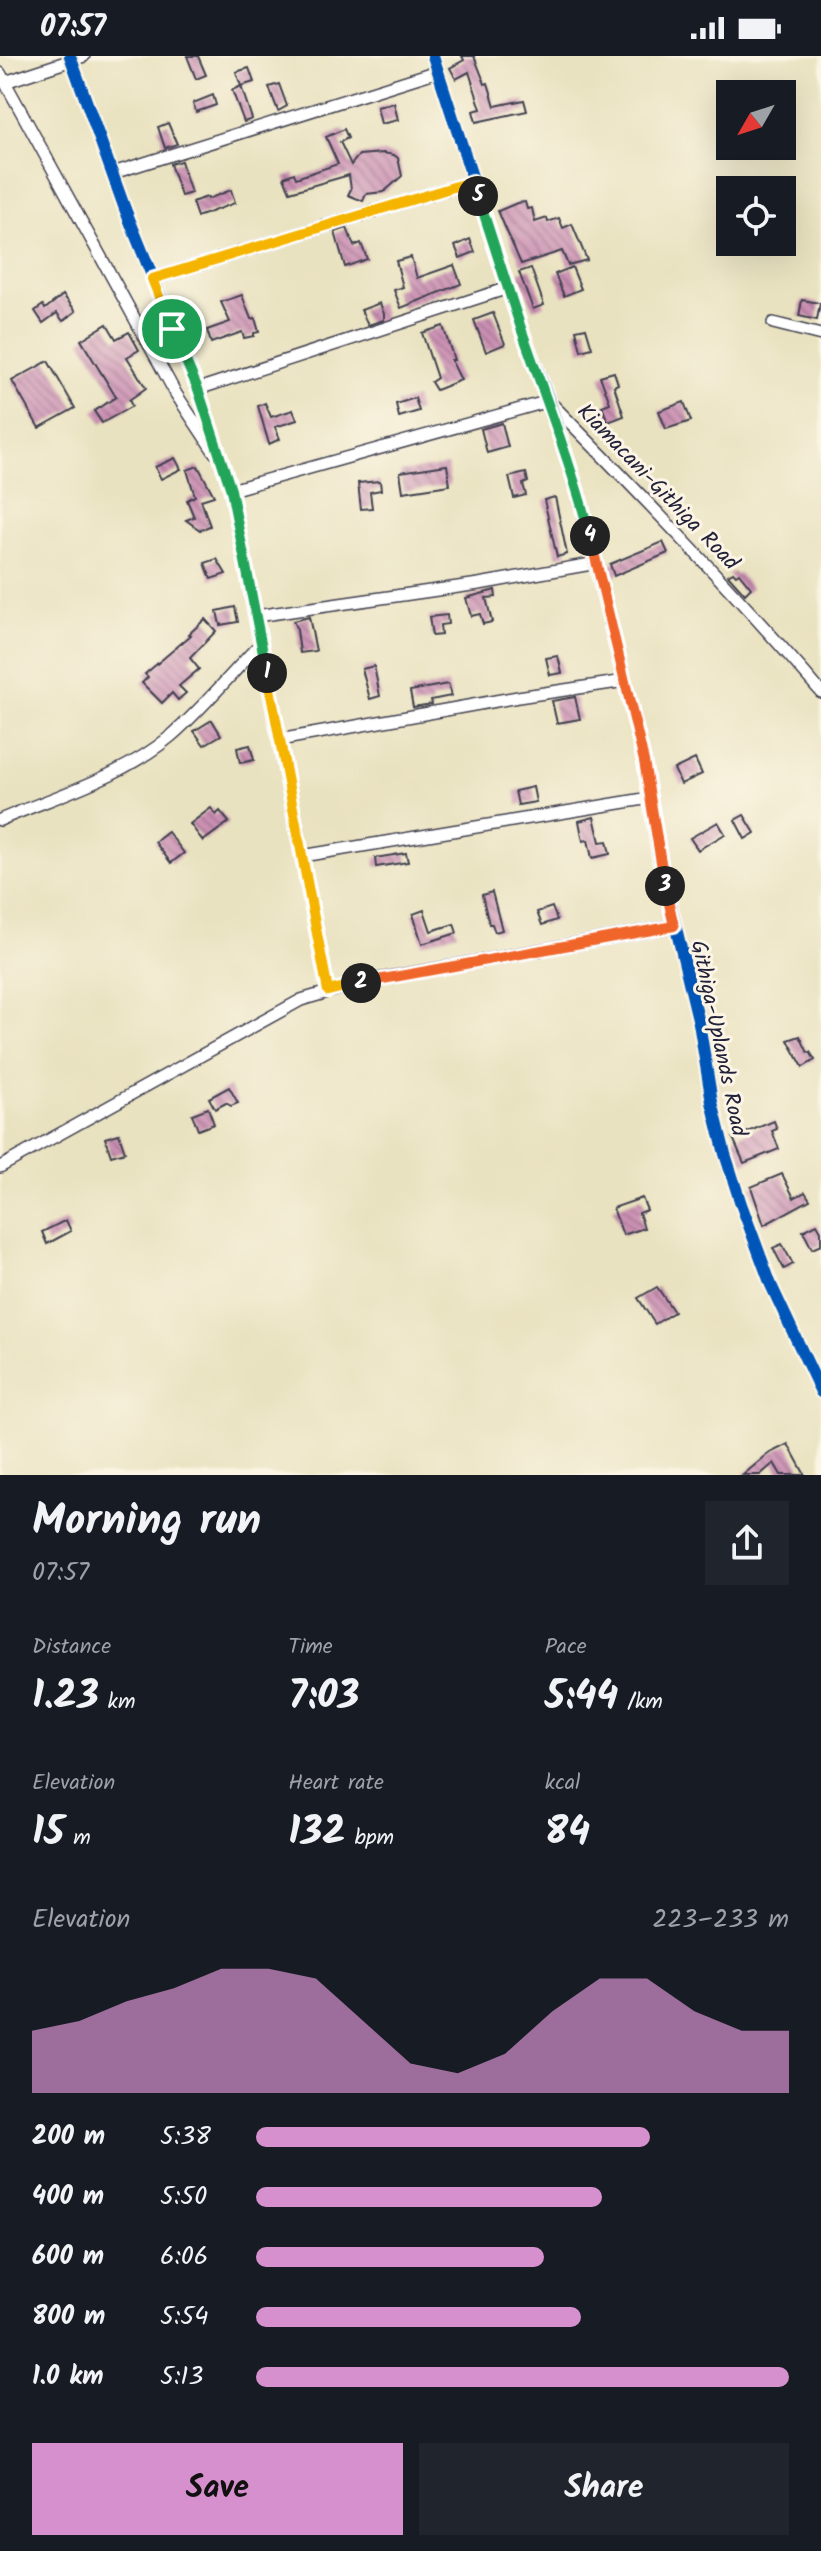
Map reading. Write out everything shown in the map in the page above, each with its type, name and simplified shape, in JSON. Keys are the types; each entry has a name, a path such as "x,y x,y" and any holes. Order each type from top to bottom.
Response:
{"street":[{"path":"84,56 2,78 176,394 222,463"},
{"name":"Kiamacani-Githiga Road","path":"433,56 508,288 549,401 683,538 821,692"},
{"path":"70,58 152,279 198,389 231,490 328,991"},
{"path":"113,173 438,71"},
{"path":"152,279 473,181"},
{"path":"198,389 508,288"},
{"path":"773,323 821,335"},
{"path":"231,490 549,401"},
{"name":"Githiga-Uplands Road","path":"549,401 580,499 625,681 660,862 699,1023 712,1102 733,1179 771,1285 820,1389"},
{"path":"256,616 479,584 597,563"},
{"path":"0,820 83,786 145,754 170,737 191,717 261,643"},
{"path":"279,740 625,681"},
{"path":"302,856 650,798"},
{"path":"0,1167 301,1000 362,982 674,926"}],"building":[{"path":"187,56 198,56 206,75 196,79"},
{"path":"462,56 474,56 485,84 488,83 495,106 524,100 527,111 476,122 473,111 481,109 469,72 456,79 450,68 464,60"},
{"path":"249,68 254,82 241,86 236,72"},
{"path":"279,84 287,106 278,111 269,87"},
{"path":"241,86 252,119 244,122 232,90"},
{"path":"213,95 216,105 196,112 193,103"},
{"path":"394,103 398,120 381,124 377,107"},
{"path":"168,123 177,144 165,148 158,127"},
{"path":"344,129 348,138 340,142 351,165 359,155 394,155 398,158 402,176 384,192 366,194 363,201 348,195 351,189 349,175 290,192 284,177 294,173 296,178 338,164 326,137"},
{"path":"181,161 191,193 181,196 170,164"},
{"path":"231,190 235,203 197,217 192,202"},
{"path":"525,202 527,209 532,208 535,222 559,218 563,228 572,224 587,260 568,265 562,251 521,264 498,211"},
{"path":"347,228 354,246 361,243 367,259 345,267 335,232"},
{"path":"470,239 475,252 460,258 455,246"},
{"path":"411,257 417,278 454,265 461,284 401,308 394,290 403,287 396,261"},
{"path":"572,267 581,289 564,296 555,274"},
{"path":"531,268 544,305 533,309 519,272"},
{"path":"63,295 76,311 63,321 57,313 43,323 35,311 43,305 45,309"},
{"path":"242,295 259,332 244,338 242,332 211,343 207,330 230,322 221,302"},
{"path":"802,300 820,303 817,320 799,316"},
{"path":"380,303 384,320 368,325 361,310"},
{"path":"493,313 505,344 486,352 474,320"},
{"path":"107,324 116,339 129,332 139,350 127,357 146,388 129,400 132,406 102,423 94,411 116,397 81,340"},
{"path":"443,326 454,360 451,360 461,380 436,390 431,382 437,378 422,333"},
{"path":"586,328 592,348 581,351 576,330"},
{"path":"48,361 75,408 39,428 12,381"},
{"path":"614,372 618,384 614,386 624,416 608,422 602,406 610,403 600,376"},
{"path":"415,398 419,411 399,417 396,404"},
{"path":"684,402 691,421 666,429 659,411"},
{"path":"265,403 271,417 293,410 297,420 275,427 280,439 269,444 258,406"},
{"path":"502,423 508,447 487,453 481,429"},
{"path":"175,458 181,469 161,479 155,467"},
{"path":"447,465 450,485 403,492 400,472"},
{"path":"198,466 214,496 201,500 210,526 200,530 186,520 194,517 187,500 195,496 187,470"},
{"path":"526,473 528,482 523,484 526,495 514,498 509,477"},
{"path":"380,481 381,490 370,492 372,508 361,509 358,483"},
{"path":"555,497 567,554 557,557 544,500"},
{"path":"663,542 668,553 614,576 610,564"},
{"path":"217,559 226,574 211,579 205,563"},
{"path":"733,572 736,575 739,573 751,588 745,594 728,575"},
{"path":"495,590 496,597 486,598 492,622 483,624 480,614 471,616 466,598"},
{"path":"235,607 238,622 220,625 217,611"},
{"path":"447,615 448,624 440,625 441,635 432,636 429,617"},
{"path":"309,617 316,651 300,653 293,621"},
{"path":"205,619 216,631 190,658 199,669 179,686 186,693 178,700 172,693 162,703 142,683 148,677 145,674"},
{"path":"558,656 562,673 550,675 546,658"},
{"path":"374,666 380,696 370,699 362,669"},
{"path":"448,684 451,696 431,700 432,704 413,707 410,691"},
{"path":"575,697 580,719 557,723 552,701"},
{"path":"212,720 221,735 204,745 194,731"},
{"path":"250,745 254,760 240,763 237,748"},
{"path":"695,759 702,774 681,784 674,769"},
{"path":"533,787 536,802 518,805 515,791"},
{"path":"211,808 216,815 220,811 229,822 203,841 190,824"},
{"path":"744,815 755,833 745,839 735,820"},
{"path":"594,817 600,842 607,841 610,854 592,858 588,840 583,841 579,821"},
{"path":"718,822 725,834 698,850 690,838"},
{"path":"168,832 184,853 171,863 155,842"},
{"path":"406,853 408,862 376,867 375,858"},
{"path":"492,892 502,930 495,932 489,924 482,895"},
{"path":"552,907 557,920 542,925 537,912"},
{"path":"424,910 431,931 454,924 457,933 422,944 413,914"},
{"path":"800,1036 815,1060 803,1067 788,1040"},
{"path":"229,1087 238,1103 231,1106 226,1103 215,1109 209,1098"},
{"path":"208,1108 214,1124 198,1130 192,1114"},
{"path":"774,1121 777,1129 772,1131 779,1149 744,1163 733,1138"},
{"path":"119,1134 125,1152 111,1156 105,1138"},
{"path":"782,1174 794,1198 805,1192 810,1200 764,1225 751,1187"},
{"path":"642,1198 647,1210 639,1213 644,1228 623,1235 613,1208"},
{"path":"66,1220 71,1231 47,1244 42,1232"},
{"path":"817,1224 821,1231 821,1245 812,1249 803,1231"},
{"path":"782,1244 793,1264 784,1269 773,1248"},
{"path":"657,1287 674,1312 655,1324 638,1298"},
{"path":"788,1444 805,1475 781,1475 774,1463 760,1475 743,1475 768,1454"}],"cycle path":[{"path":"70,56 125,209 198,389 231,490 328,991"},
{"path":"433,56 580,499 644,761 660,862 699,1023 712,1102 725,1154 771,1285 821,1392"}],"route":[{"path":"473,181 580,499 644,761 674,926 362,982 328,991 231,490 198,389 172,329 152,279 473,181"}]}
